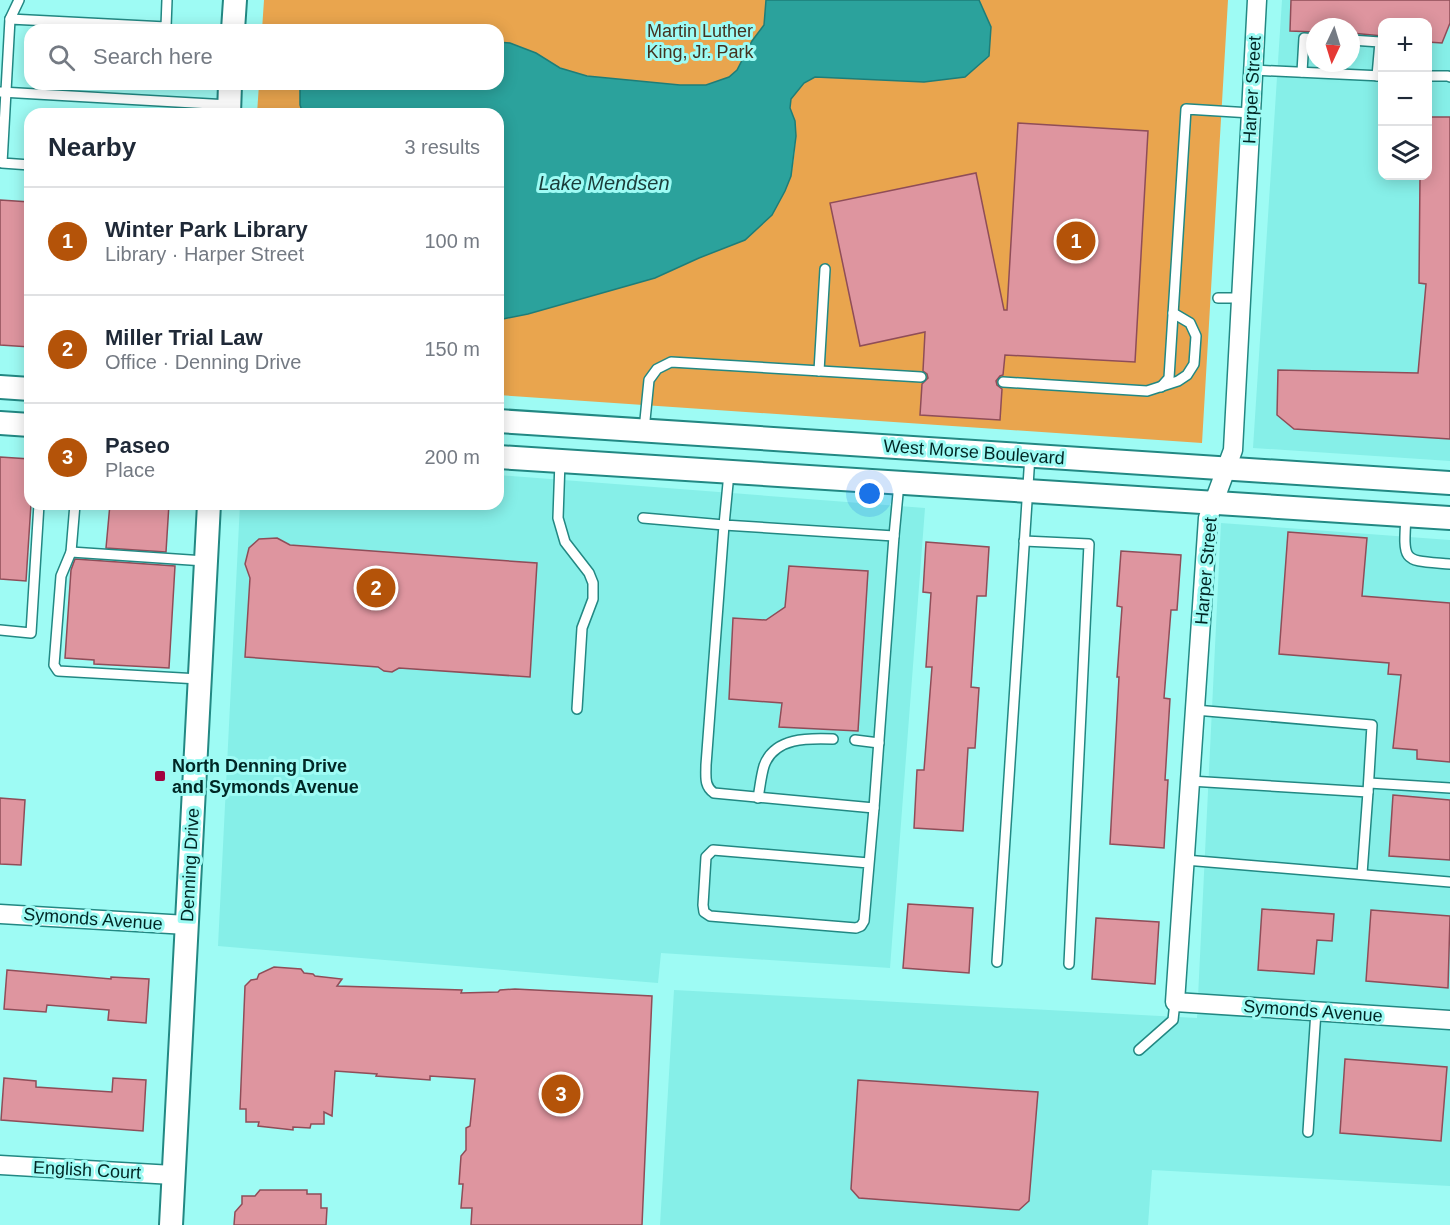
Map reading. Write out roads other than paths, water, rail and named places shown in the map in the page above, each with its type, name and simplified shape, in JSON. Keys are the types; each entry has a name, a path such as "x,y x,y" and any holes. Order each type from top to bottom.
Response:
{"street":[{"path":"233,24 235,0"},
{"name":"Harper Street","path":"1175,1002 1208,519 1233,450 1257,0"},
{"path":"0,387 24,389"},
{"name":"West Morse Boulevard","path":"504,421 1450,483"},
{"path":"0,423 24,425"},
{"path":"641,466 644,430"},
{"name":"West Morse Boulevard","path":"504,457 1450,518"},
{"name":"Denning Drive","path":"171,1225 209,510"},
{"name":"Symonds Avenue","path":"0,914 187,925"},
{"name":"Symonds Avenue","path":"1175,1002 1450,1020"},
{"name":"English Court","path":"0,1165 173,1175"}],"lane":[{"path":"19,0 10,18 3,92 2,163 24,165"},
{"path":"166,24 167,0"},
{"path":"10,18 114,24"},
{"path":"1302,72 1304,38 1306,38"},
{"path":"1360,41 1380,42 1380,72"},
{"path":"1253,70 1378,76"},
{"path":"1432,76 1449,75"},
{"path":"3,92 229,101"},
{"path":"1161,387 1169,378 1186,109 1251,113"},
{"path":"819,371 825,269"},
{"path":"1218,298 1241,298"},
{"path":"1003,382 1147,391 1161,387 1187,375 1194,364 1195,330 1190,323 1173,313"},
{"path":"644,430 649,380 657,369 671,362 921,377"},
{"path":"997,962 1030,455"},
{"path":"560,460 558,518 565,542 589,573 593,583 593,599 582,628 577,710"},
{"path":"729,472 705,782 714,794 874,808"},
{"path":"869,863 713,850 706,857 704,912 710,916 856,928 864,921 874,808 898,483"},
{"path":"0,630 31,633 39,510"},
{"path":"74,510 71,552 62,576 54,665 58,670 199,679"},
{"path":"1406,516 1404,546 1407,555 1415,561 1450,564"},
{"path":"643,518 894,536"},
{"path":"1024,541 1089,544 1069,964"},
{"path":"71,552 205,561"},
{"path":"1195,710 1372,724 1362,874"},
{"path":"758,798 765,765 770,755 778,747 792,741 812,738 833,739"},
{"path":"855,740 879,743"},
{"path":"1190,781 1450,788"},
{"path":"1185,860 1450,882"},
{"path":"1139,1050 1173,1020 1175,1002"},
{"path":"1308,1132 1316,1011"}],"water":[{"name":"Lake Mendsen","path":"766,0 979,0 991,27 989,56 965,77 924,82 815,77 804,83 791,99 790,108 795,121 796,136 791,176 785,191 772,215 745,240 655,278 504,319 504,108 301,108 300,105 300,90 504,90 504,42 536,53 560,68 587,76 680,85 706,85 729,77 737,70 752,41 764,25"}],"place":[{"name":"Winter Park Library","path":"1076,241"},
{"name":"Miller Trial Law","path":"376,588"},
{"name":"North Denning Drive and Symonds Avenue","path":"160,776"},
{"name":"Paseo","path":"561,1094"}],"park label":[{"name":"Martin Luther King, Jr. Park","path":"700,42"}]}
